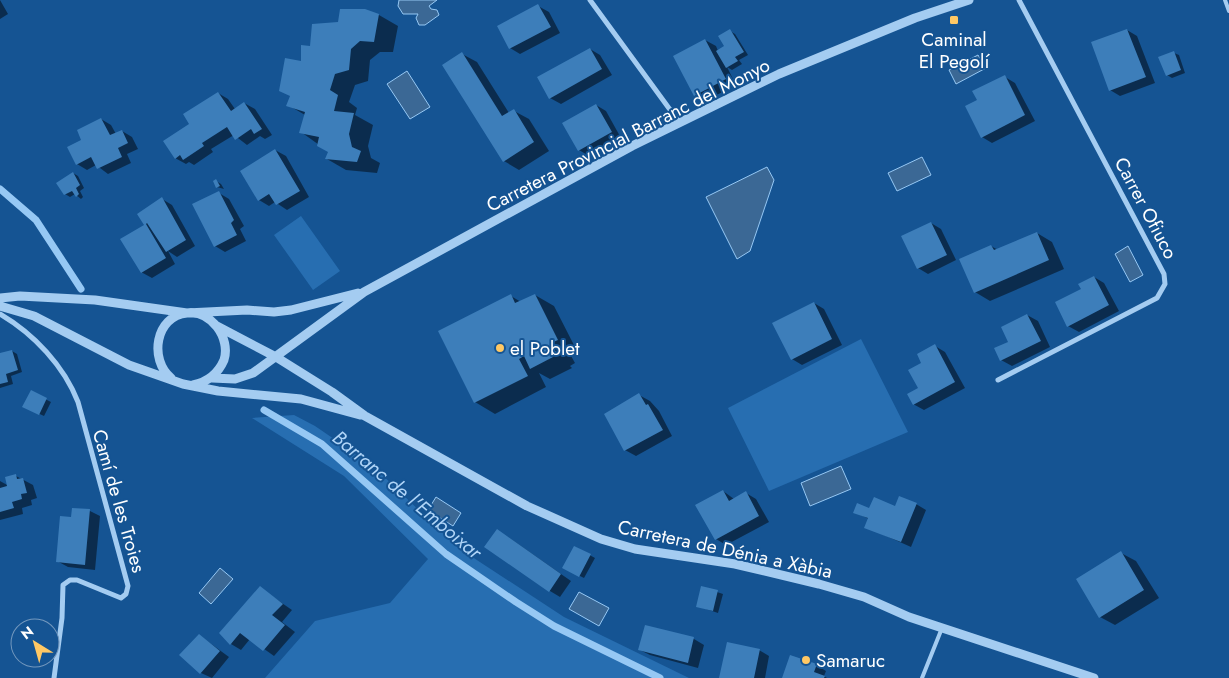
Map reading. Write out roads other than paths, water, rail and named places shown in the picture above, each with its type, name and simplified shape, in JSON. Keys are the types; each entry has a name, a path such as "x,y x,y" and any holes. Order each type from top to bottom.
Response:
{"street":[{"path":"590,0 678,122"},
{"name":"Carretera Provincial Barranc del Monyo","path":"212,378 235,379 244,376 276,358 364,292 678,122 779,74 915,18 969,0"},
{"name":"Carrer Ofiuco","path":"998,380 1157,298 1165,284 1164,274 1019,0"},
{"name":"Carretera Provincial Barranc del Monyo","path":"187,313 283,311 364,292"},
{"path":"0,298 20,296 95,300 197,314 215,325 222,334 226,345 224,359 212,378 188,386 129,365 42,320 0,306"},
{"path":"173,380 164,373 159,363 156,352 158,341 163,330 171,321 187,313"},
{"name":"Camí de les Troies","path":"0,314 36,342 53,359 71,384 78,402 128,586 126,594 120,598 77,580 70,580 63,585 62,618 54,678"},
{"name":"Carretera de Dénia a Xàbia","path":"215,325 276,358 332,392 364,416 527,506 601,539 635,549 735,564 782,574 864,597 909,617 1094,678"},
{"name":"Carretera de Dénia a Xàbia","path":"188,386 218,391 301,399 364,416"}],"lane":[{"path":"1225,0 1229,11"},
{"path":"922,678 942,628"}],"waterway":[{"path":"0,189 36,220 81,289"},
{"name":"Barranc de l'Emboixar","path":"264,410 322,444 446,554 516,602 554,626 660,678"}],"place":[{"name":"Caminal El Pegolí","path":"954,20"},
{"name":"el Poblet","path":"500,348"},
{"name":"Samaruc","path":"806,660"}]}
